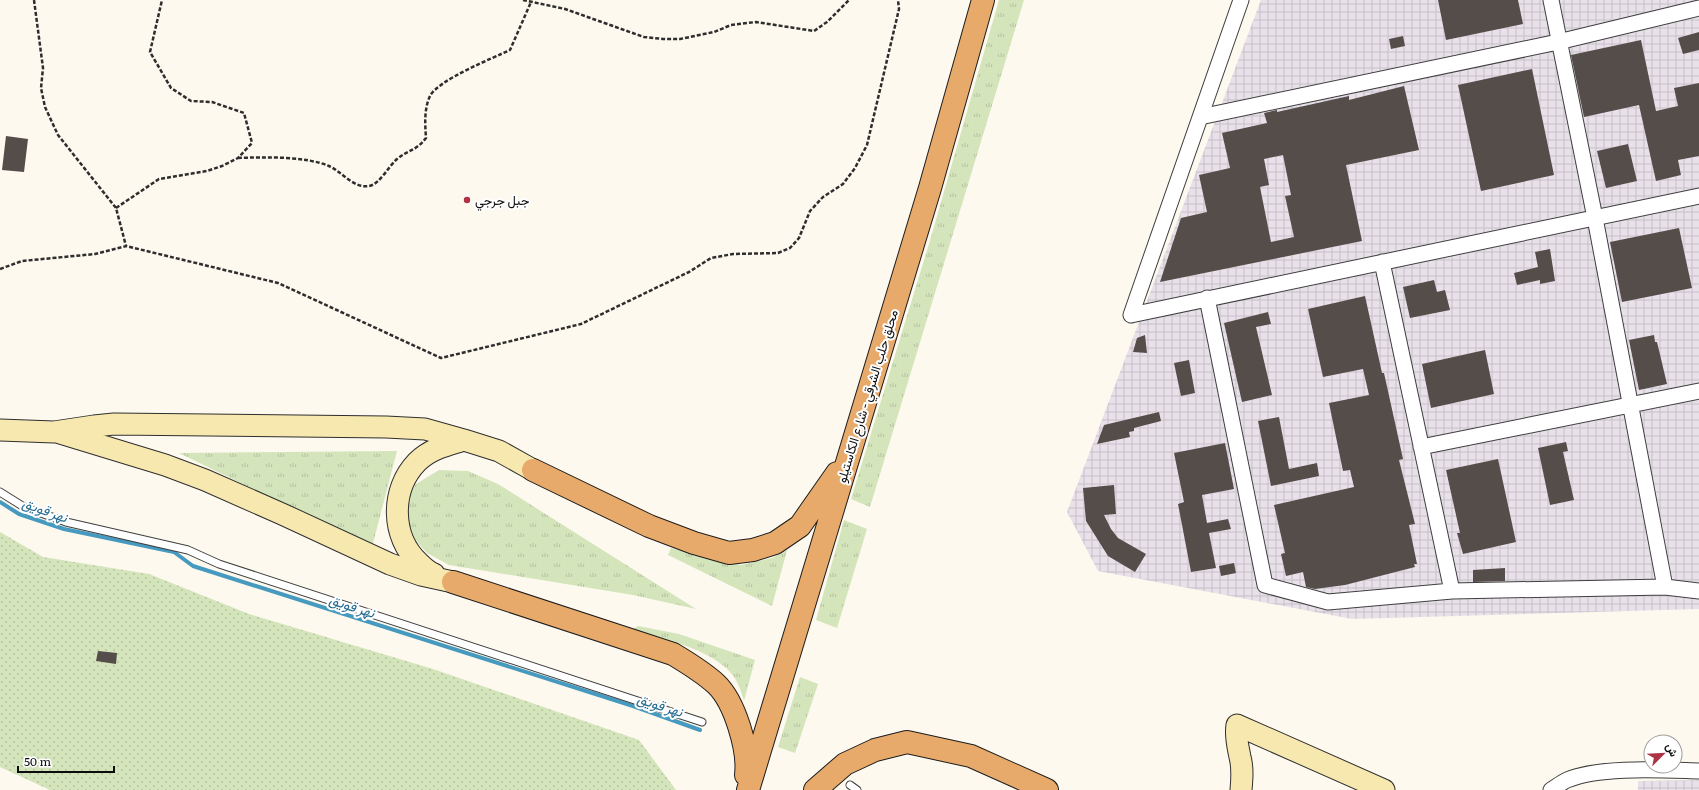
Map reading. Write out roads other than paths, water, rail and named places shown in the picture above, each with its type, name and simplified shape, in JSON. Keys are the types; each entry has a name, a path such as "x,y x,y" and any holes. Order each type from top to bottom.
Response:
{"highway":[{"name":"محلق حلب الشرقي - شارع الكاستيلو","path":"746,790 930,188 983,0"},
{"path":"533,470 649,526 694,543 729,553 753,550 775,543 800,526 849,455"},
{"path":"453,582 673,654 698,669 717,685 729,703 745,746 747,768 746,790"},
{"path":"815,790 845,764 875,750 907,742 971,756 1047,790"}],"main road":[{"path":"0,430 54,432 114,424 386,427 425,429 499,452 533,470"},
{"path":"54,432 165,465 205,480 390,564 421,575 453,582"},
{"path":"453,582 429,572 410,555 399,532 396,507 403,482 417,462 438,447 464,440"},
{"path":"1241,790 1243,778 1241,758 1235,735 1237,725 1384,790"}],"street":[{"path":"1241,0 1132,314 1699,196"},
{"path":"1551,0 1558,42 1595,218 1665,587"},
{"path":"1200,117 1558,42 1699,8"},
{"path":"1382,262 1452,591"},
{"path":"1207,298 1265,585 1328,602 1452,591 1665,587 1699,591"},
{"path":"1421,446 1699,391"},
{"path":"1551,790 1567,780 1598,773 1660,770 1699,771"}],"lane":[{"path":"0,492 24,507 66,522 188,550 219,564 702,722"},
{"path":"850,785 857,790"}],"waterway":[{"name":"نهر قويق","path":"0,502 19,514 64,529 174,552 193,566 633,706 700,730"}],"place":[{"name":"جبل جرجي","path":"467,200"}]}
